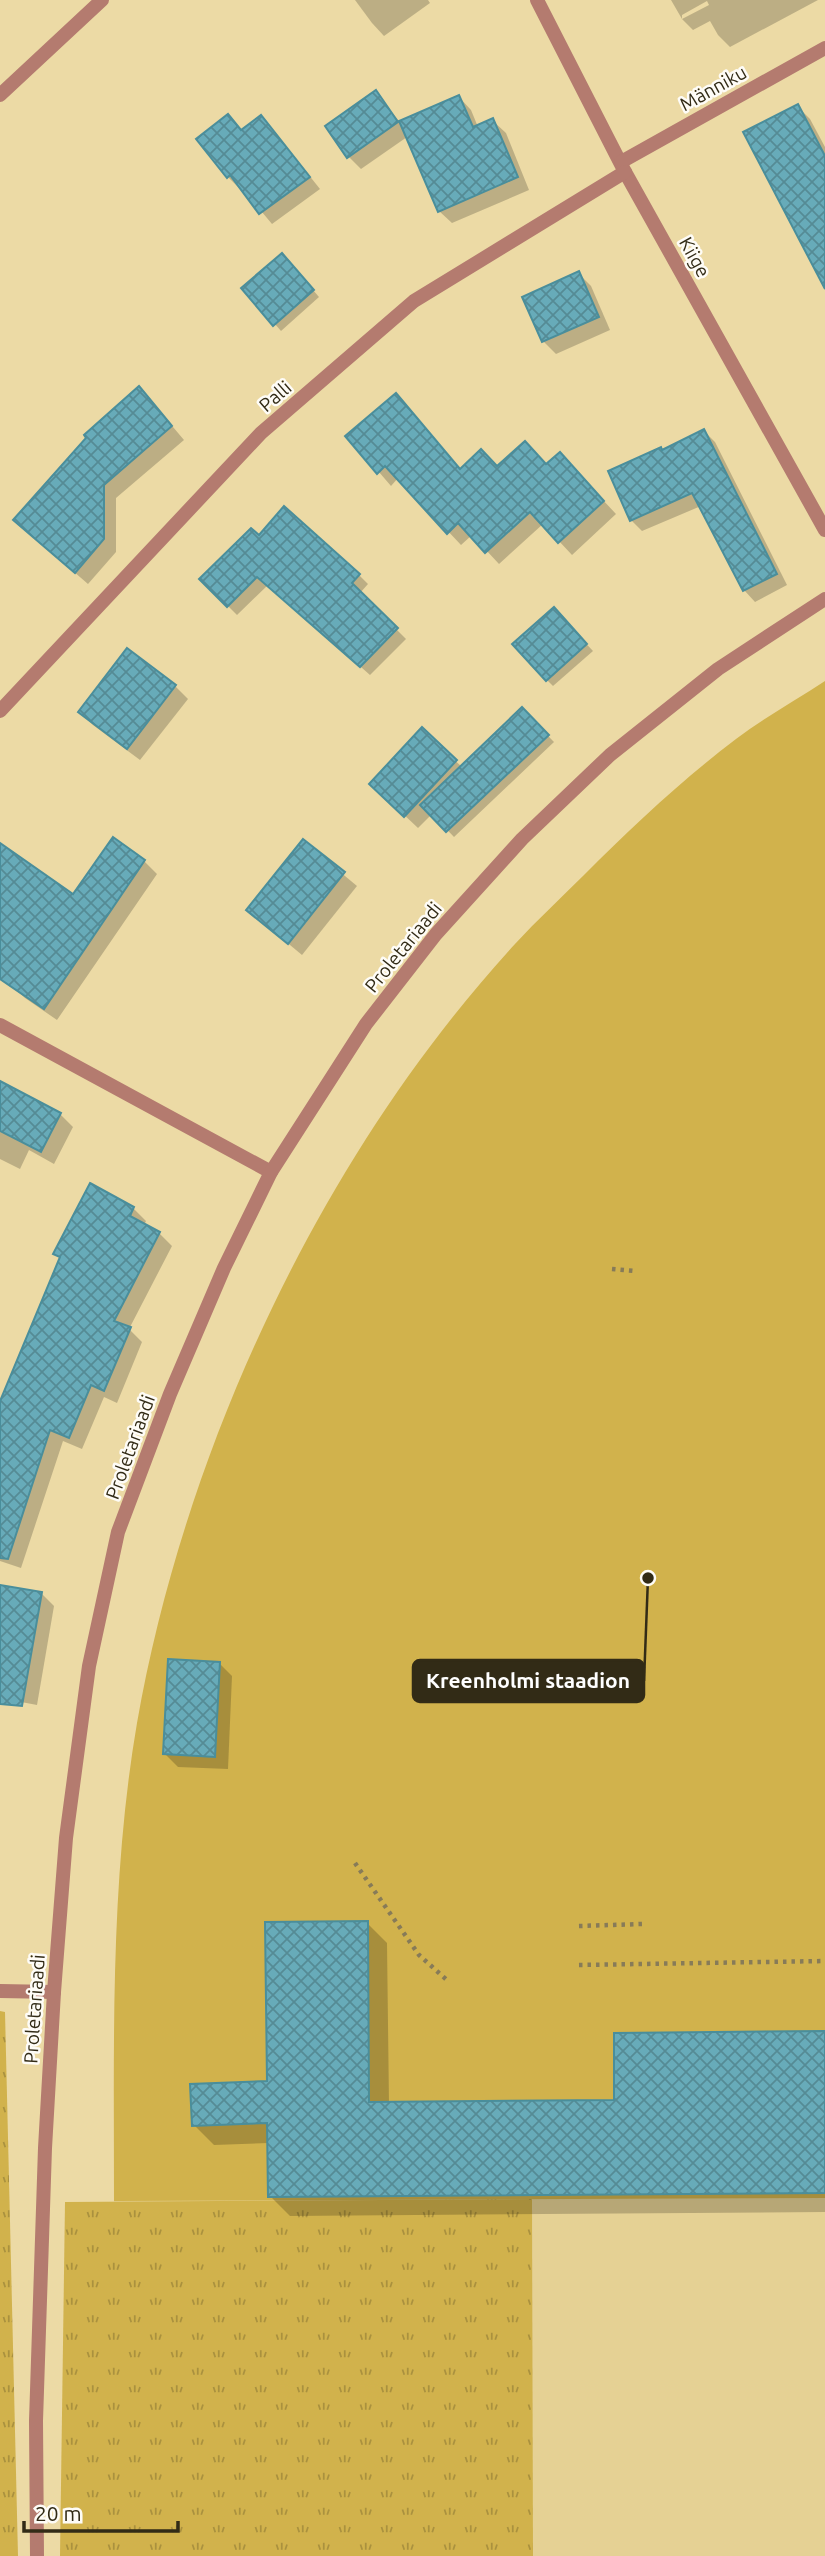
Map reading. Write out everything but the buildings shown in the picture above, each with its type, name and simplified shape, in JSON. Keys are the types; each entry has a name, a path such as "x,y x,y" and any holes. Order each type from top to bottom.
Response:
{"street":[{"path":"0,95 102,0"},
{"name":"Kiige","path":"537,0 623,167 825,530"},
{"name":"Männiku","path":"623,167 825,48"},
{"name":"Palli","path":"0,710 261,433 414,301 623,167"},
{"name":"Proletariaadi","path":"37,2556 36,2421 45,2148 66,1838 89,1666 118,1532 170,1394 224,1268 271,1172 366,1024 436,934 522,839 610,755 718,670 825,599"},
{"path":"0,1025 271,1172"},
{"path":"0,1991 54,1992"}],"path":[{"path":"612,1269 634,1270"},
{"path":"355,1863 419,1955 448,1981"},
{"path":"579,1926 642,1924"},
{"path":"579,1965 825,1961"}],"shaded area":[{"path":"825,2198 825,2556 107,2556 114,2201"}],"green space":[{"path":"825,681 825,2198 114,2201 115,1961 122,1842 137,1723 159,1618 190,1513 228,1409 272,1307 324,1209 382,1115 446,1026 515,944 620,839 696,771 747,731"},
{"path":"0,2011 5,2012 18,2556 0,2556"},
{"path":"532,2199 533,2556 60,2556 65,2202"}],"place":[{"name":"Kreenholmi staadion","path":"648,1578"}]}
